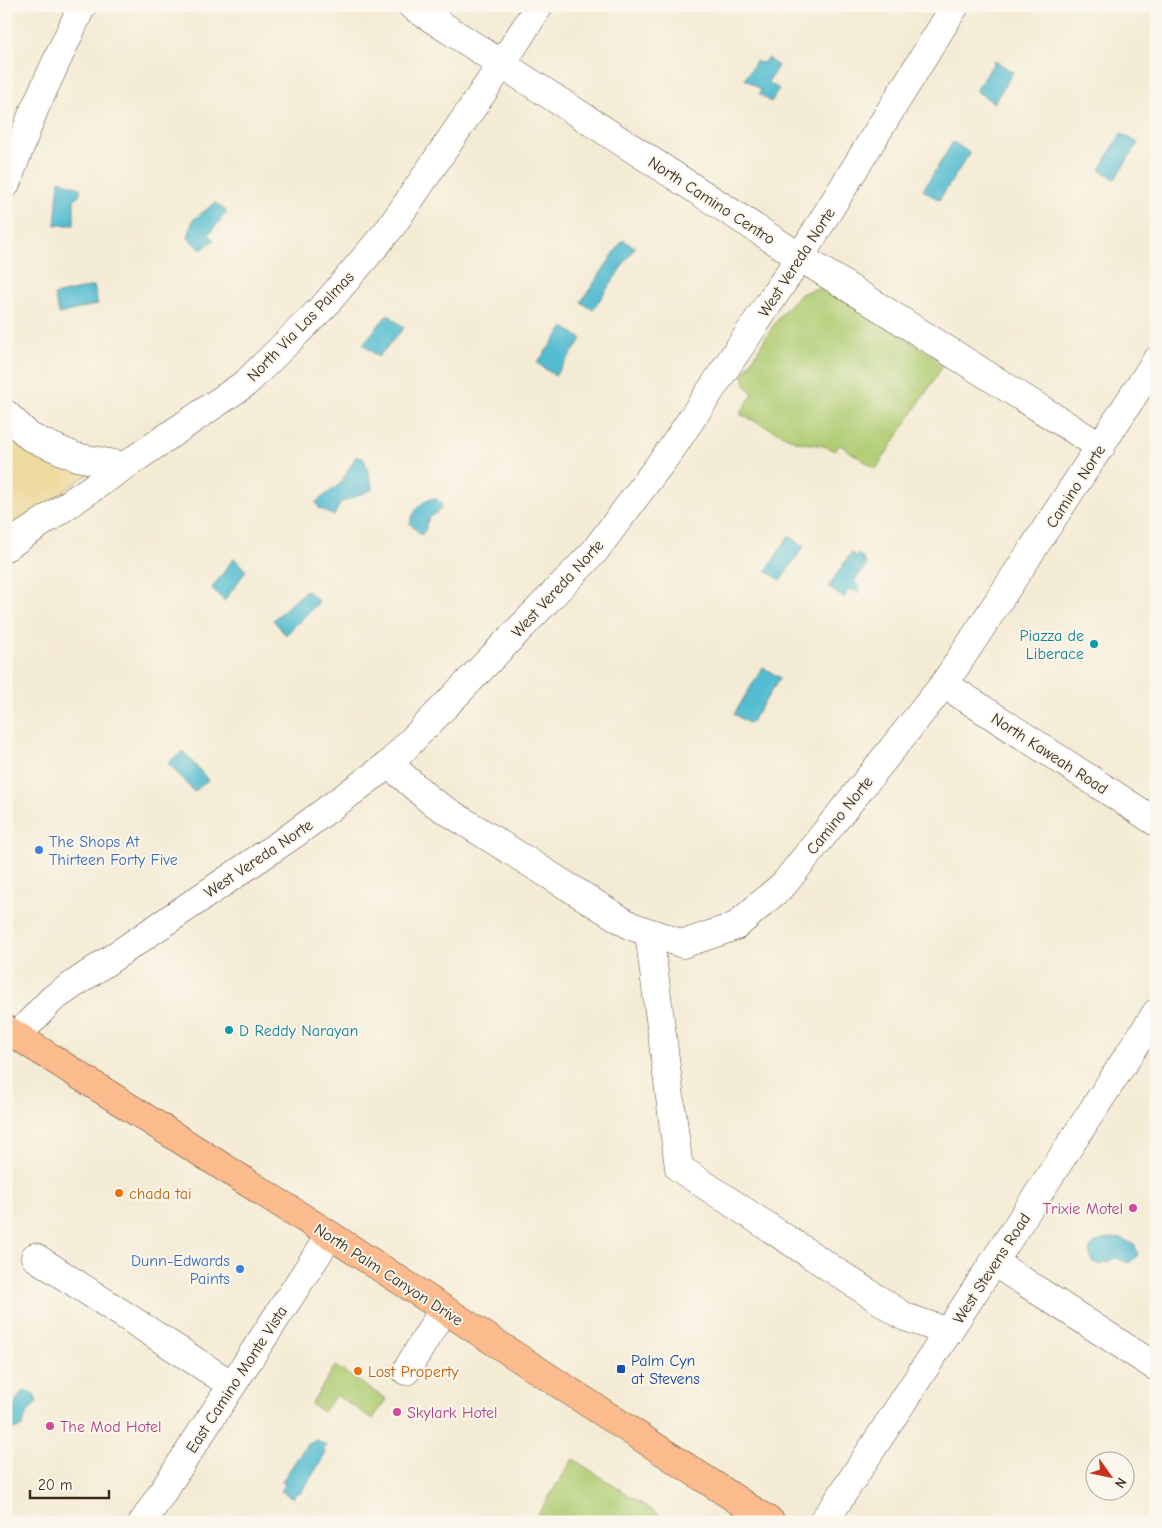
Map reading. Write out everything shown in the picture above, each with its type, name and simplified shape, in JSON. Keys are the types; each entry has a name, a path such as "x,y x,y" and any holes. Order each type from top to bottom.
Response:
{"main road":[{"name":"North Palm Canyon Drive","path":"12,1032 330,1235 771,1522"}],"street":[{"path":"6,184 34,110 82,6"},
{"name":"North Camino Centro","path":"412,6 800,258 1101,446"},
{"name":"North Via Las Palmas","path":"6,547 246,383 325,305 391,227 502,64 538,6"},
{"name":"West Vereda Norte","path":"12,1032 52,999 293,835 389,764 594,552 672,448 800,258 955,6"},
{"name":"Camino Norte","path":"389,764 431,801 631,926 683,944 736,926 784,884 944,684 1156,361"},
{"path":"6,414 30,437 76,457 125,466"},
{"name":"North Kaweah Road","path":"944,684 1156,822"},
{"path":"649,933 680,1168 905,1317 949,1332"},
{"name":"West Stevens Road","path":"822,1522 834,1507 995,1263 1156,1013"},
{"name":"East Camino Monte Vista","path":"143,1522 330,1235"},
{"path":"35,1258 232,1385"},
{"path":"995,1263 1156,1368"},
{"path":"406,1371 444,1310"}],"green space":[{"path":"824,288 945,363 876,469 840,445 835,451 824,446 798,442 740,414 753,394 745,384 743,375 776,322 799,296 814,289"},
{"path":"335,1366 386,1399 373,1419 336,1395 323,1412 311,1404"},
{"path":"573,1459 670,1522 533,1522"}],"sand":[{"path":"6,427 91,472 6,532"}],"water":[{"path":"767,58 778,66 768,82 779,89 771,102 759,94 761,90 745,79 756,61 760,63 765,62"},
{"path":"995,61 1013,72 994,103 976,91"},
{"path":"1121,133 1138,143 1115,179 1100,170"},
{"path":"953,142 970,153 939,200 923,190"},
{"path":"59,180 80,188 80,194 74,199 74,225 55,225"},
{"path":"215,203 227,212 209,234 214,240 201,250 188,238 193,220"},
{"path":"623,240 635,247 593,310 581,302"},
{"path":"94,286 98,304 59,314 54,295"},
{"path":"388,314 404,328 378,357 363,344"},
{"path":"564,327 582,339 555,376 537,363"},
{"path":"356,456 364,459 373,489 340,503 334,516 319,508 316,502 341,483"},
{"path":"435,498 442,504 441,507 428,520 425,530 421,535 410,524 416,510 425,501"},
{"path":"789,536 804,546 781,580 766,571"},
{"path":"851,553 855,556 858,554 864,558 863,561 867,564 854,582 860,587 859,593 849,589 844,598 828,587"},
{"path":"234,558 246,571 224,601 212,588"},
{"path":"306,590 319,602 286,635 273,620"},
{"path":"763,667 780,678 750,724 734,714"},
{"path":"183,751 208,780 194,792 168,763"},
{"path":"1112,1238 1123,1239 1135,1245 1138,1255 1129,1263 1116,1258 1101,1265 1092,1262 1089,1250 1091,1247 1099,1241"},
{"path":"25,1391 34,1394 37,1402 26,1415 22,1427 11,1430 6,1425 6,1418 21,1393"},
{"path":"315,1439 327,1446 324,1449 325,1455 301,1493 296,1493 293,1498 281,1491 285,1485 282,1481 307,1444 312,1443"}],"place":[{"name":"Piazza de Liberace","path":"1094,644"},
{"name":"The Shops At Thirteen Forty Five","path":"39,850"},
{"name":"D Reddy Narayan","path":"229,1030"},
{"name":"chada tai","path":"119,1193"},
{"name":"Trixie Motel","path":"1133,1208"},
{"name":"Dunn-Edwards Paints","path":"240,1269"},
{"name":"Palm Cyn at Stevens","path":"621,1369"},
{"name":"Lost Property","path":"358,1371"},
{"name":"Skylark Hotel","path":"397,1412"},
{"name":"The Mod Hotel","path":"50,1426"}]}
